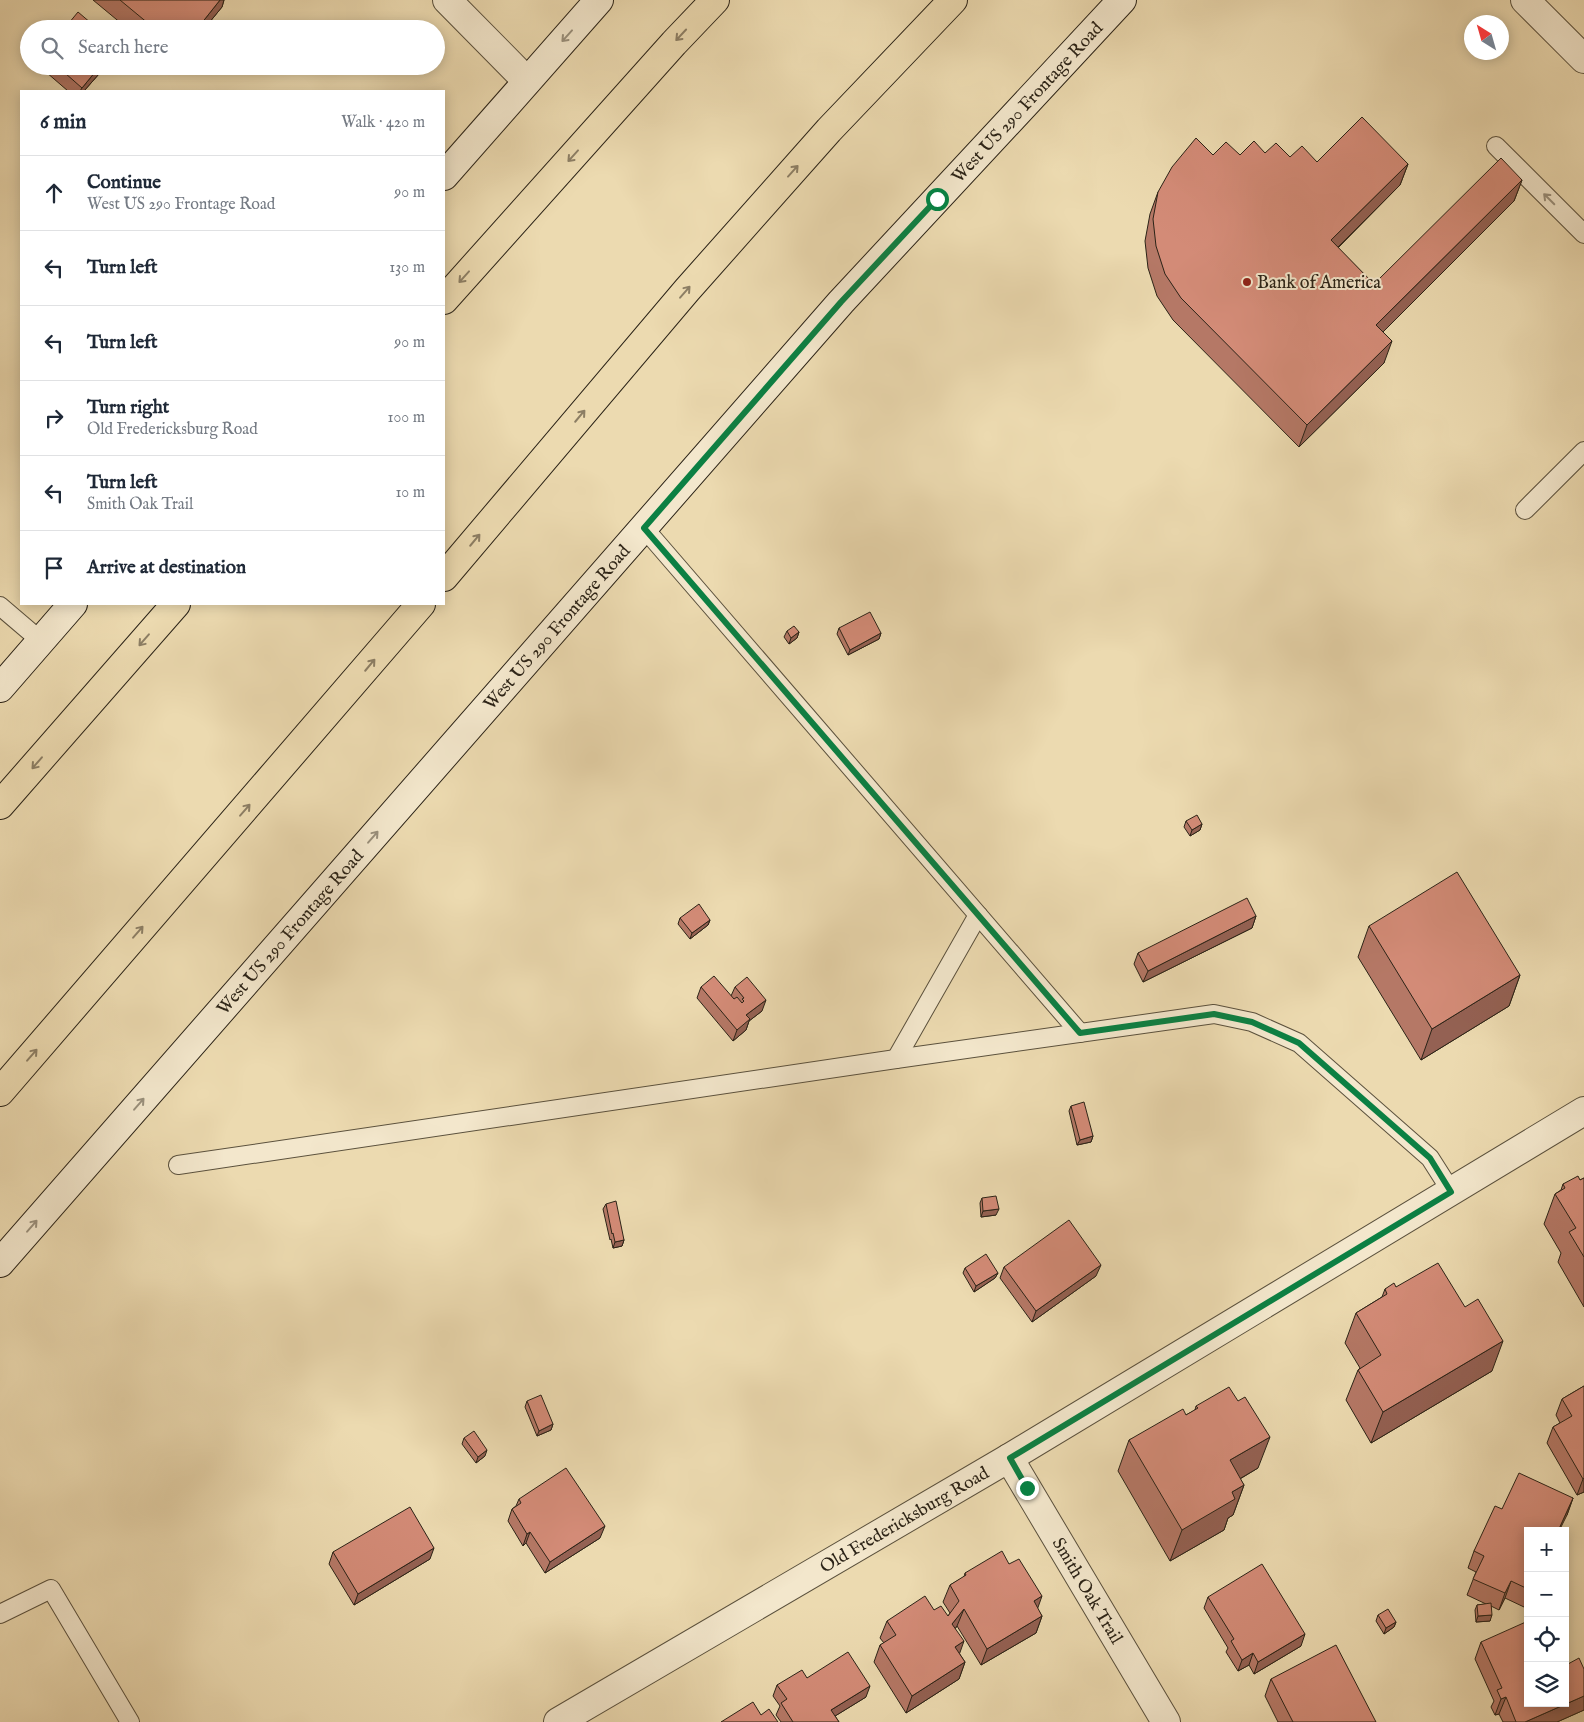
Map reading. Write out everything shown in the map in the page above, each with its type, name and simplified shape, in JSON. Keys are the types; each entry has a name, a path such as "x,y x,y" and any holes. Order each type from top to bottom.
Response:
{"highway":[{"path":"445,299 674,43 715,0"},
{"path":"445,576 687,290 829,130 953,0"},
{"path":"0,805 175,605"},
{"path":"0,1092 420,605"}],"main road":[{"path":"447,0 527,81"},
{"path":"445,175 599,0"},
{"name":"West US 290 Frontage Road","path":"0,1263 841,302 1122,0"},
{"path":"1525,0 1584,59"},
{"path":"0,688 72,605"},
{"name":"Old Fredericksburg Road","path":"558,1722 1010,1458 1584,1111"},
{"name":"Smith Oak Trail","path":"1010,1458 1166,1722"}],"lane":[{"path":"1496,146 1584,234"},
{"path":"1525,510 1584,451"},
{"path":"644,528 1080,1033"},
{"path":"0,606 41,641"},
{"path":"896,1059 978,915"},
{"path":"178,1165 1214,1014 1252,1022 1299,1043 1430,1158 1451,1192"},
{"path":"0,1614 51,1589 130,1722"}],"building":[{"path":"120,0 220,0 204,20 144,20"},
{"path":"78,12 87,20 71,20"},
{"path":"67,75 93,75 82,88"},
{"name":"Bank of America","path":"1362,117 1408,164 1331,240 1374,284 1501,158 1522,180 1376,325 1392,341 1307,425 1181,298 1165,274 1156,246 1153,219 1158,192 1172,167 1196,138 1213,155 1226,142 1240,155 1254,141 1265,153 1276,143 1290,157 1302,146 1317,162"},
{"path":"870,612 881,633 850,650 839,628"},
{"path":"794,626 799,632 791,638 787,631"},
{"path":"1197,815 1202,824 1192,830 1186,821"},
{"path":"1457,872 1520,975 1432,1029 1369,926"},
{"path":"1247,898 1256,916 1148,971 1138,953"},
{"path":"699,904 710,920 692,933 680,918"},
{"path":"714,976 734,999 737,997 742,1003 744,998 735,987 747,977 766,1000 746,1015 750,1019 737,1030 701,987"},
{"path":"1084,1102 1093,1136 1080,1140 1071,1106"},
{"path":"1578,1176 1580,1180 1584,1178 1584,1257 1569,1232 1576,1228 1555,1194 1565,1188 1563,1184"},
{"path":"996,1196 999,1209 983,1211 982,1198"},
{"path":"616,1201 624,1240 615,1242 606,1204"},
{"path":"1069,1220 1101,1265 1036,1311 1004,1267"},
{"path":"986,1254 998,1273 976,1286 965,1268"},
{"path":"1438,1263 1465,1307 1478,1299 1503,1341 1383,1412 1358,1370 1381,1355 1356,1313 1387,1294 1385,1289 1394,1283 1396,1287"},
{"path":"1584,1386 1583,1479 1553,1427 1572,1416 1562,1399"},
{"path":"1229,1387 1238,1401 1245,1397 1270,1437 1230,1460 1244,1485 1232,1492 1235,1499 1182,1530 1129,1440 1183,1409 1186,1415 1198,1408 1196,1406"},
{"path":"541,1395 553,1424 539,1431 527,1401"},
{"path":"474,1431 487,1450 478,1457 464,1438"},
{"path":"566,1468 605,1526 550,1562 530,1532 527,1534 512,1509 521,1503 519,1499"},
{"path":"1519,1473 1573,1498 1560,1527 1524,1527 1524,1587 1511,1581 1505,1593 1473,1579 1484,1556 1474,1551 1495,1506 1502,1509"},
{"path":"410,1507 434,1548 358,1594 333,1552"},
{"path":"1002,1551 1009,1564 1019,1559 1042,1596 1034,1601 1042,1616 987,1649 964,1609 952,1624 964,1641 955,1647 965,1662 912,1696 880,1645 896,1635 887,1621 925,1596 934,1610 941,1606 948,1616 959,1601 950,1585 966,1575 965,1573"},
{"path":"1262,1564 1305,1634 1258,1662 1253,1653 1242,1660 1231,1641 1234,1639 1208,1597"},
{"path":"1491,1603 1492,1615 1478,1616 1477,1605"},
{"path":"1388,1609 1396,1622 1386,1628 1378,1615"},
{"path":"1524,1623 1524,1707 1559,1707 1525,1722 1516,1722 1506,1697 1501,1699 1497,1690 1502,1688 1481,1642"},
{"path":"1336,1645 1376,1722 1293,1722 1271,1679"},
{"path":"848,1652 870,1686 831,1710 839,1722 793,1722 781,1703 787,1699 777,1685 802,1670 807,1678"},
{"path":"1579,1658 1584,1669 1584,1696 1569,1703 1569,1663"},
{"path":"753,1702 761,1715 769,1709 778,1722 721,1722"}],"place":[{"name":"Bank of America","path":"1247,282"}],"route":[{"path":"937,199 841,302 644,528 1080,1033 1214,1014 1252,1022 1299,1043 1430,1158 1451,1192 1010,1458 1027,1488"}]}
